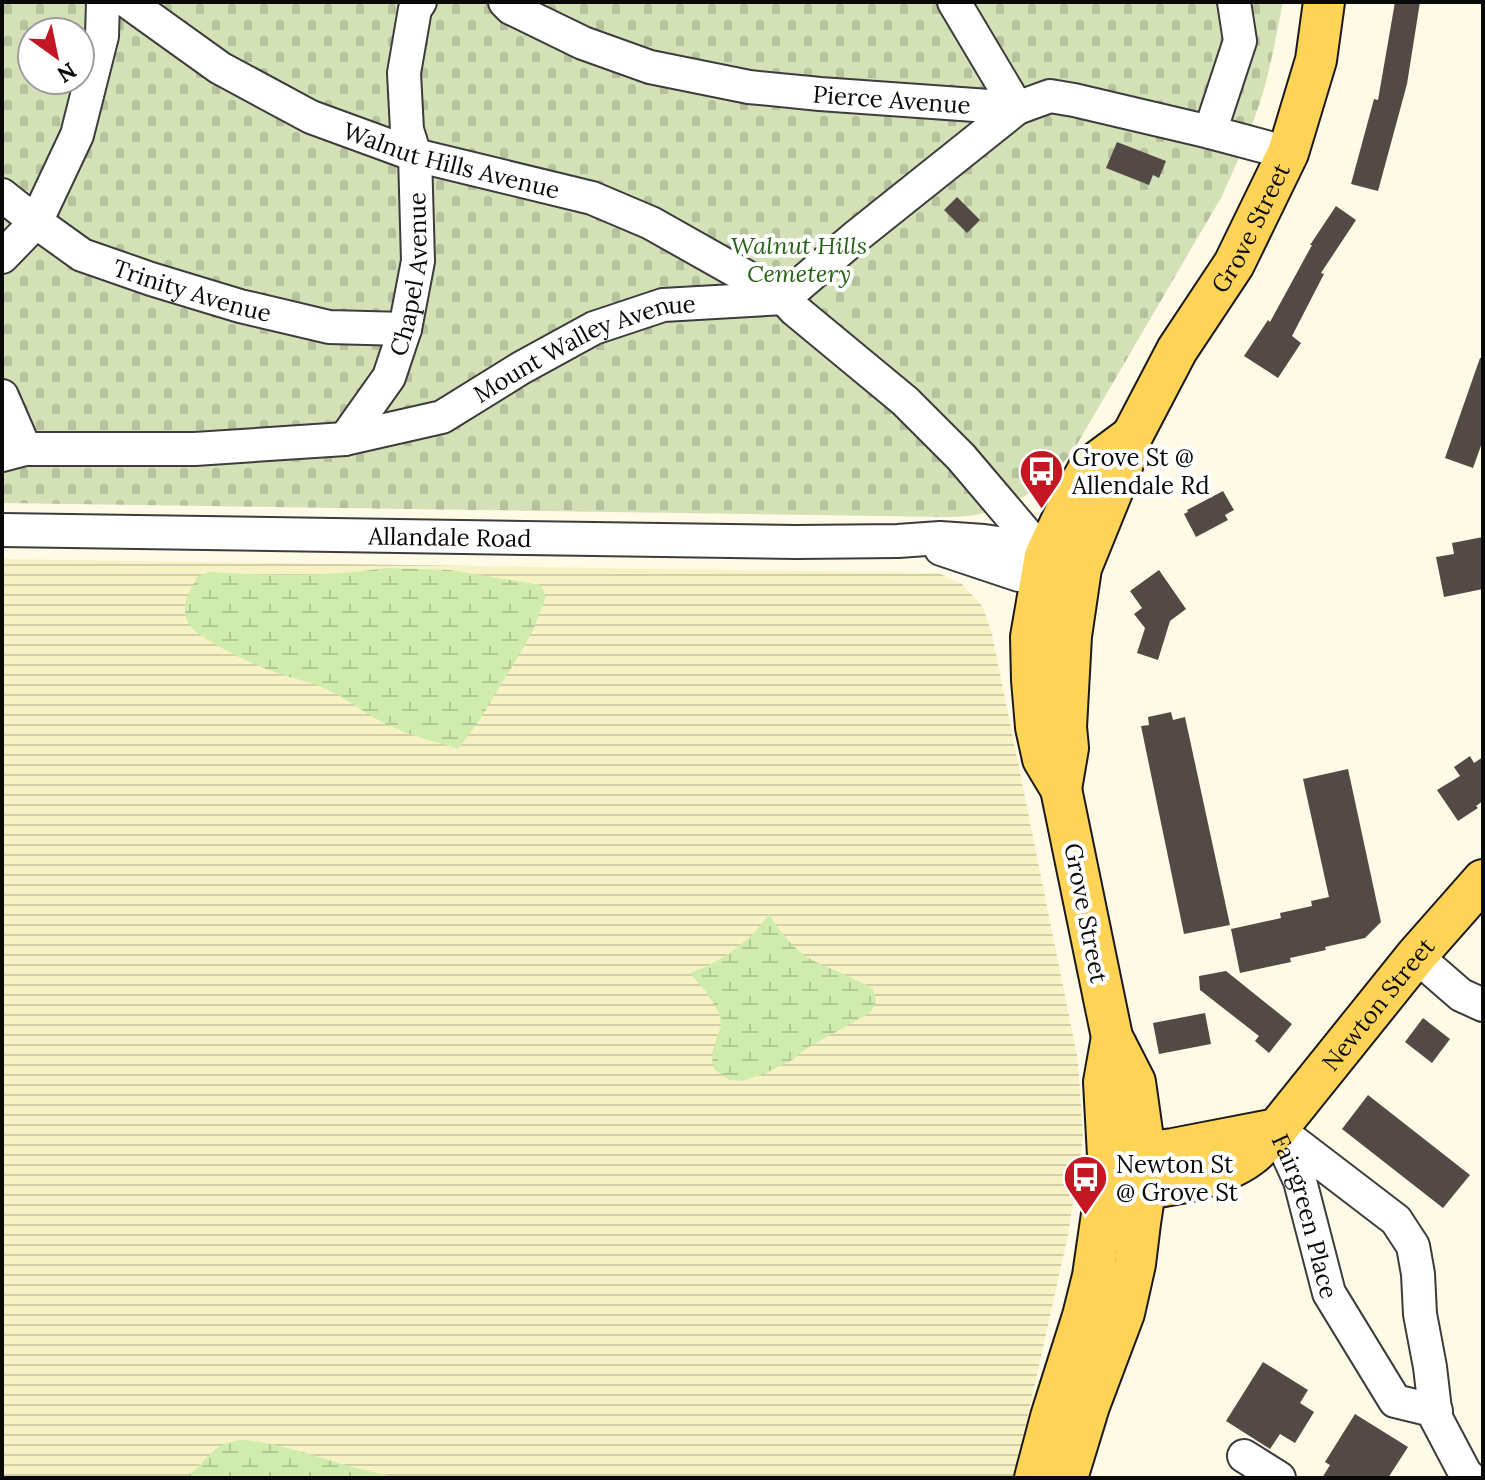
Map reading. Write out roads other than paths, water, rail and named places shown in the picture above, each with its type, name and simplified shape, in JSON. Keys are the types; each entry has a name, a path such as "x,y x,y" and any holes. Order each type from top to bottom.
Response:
{"main road":[{"name":"Grove Street","path":"1126,1173 1104,1082 1112,1037 1061,789 1068,748 1051,728 1071,636 1056,566 1068,507 1089,468 1132,436 1177,350 1234,264 1288,153 1316,60 1324,2"},
{"name":"Newton Street","path":"1126,1173 1224,1171 1251,1156 1277,1129 1416,956 1483,880"},
{"path":"1035,1478 1126,1173"},
{"path":"1067,1478 1089,1406 1124,1313 1135,1264 1126,1173"}],"street":[{"path":"2,257 36,222 77,135 102,36 103,2"},
{"name":"Walnut Hills Avenue","path":"128,2 220,68 311,117 415,155 592,198 651,223 784,298"},
{"name":"Chapel Avenue","path":"345,439 389,377 405,329 418,261 415,155 407,130 404,73 415,9 420,2"},
{"name":"Pierce Avenue","path":"505,2 511,8 583,43 650,67 749,87 1017,108 1050,96 1288,153"},
{"path":"954,2 1017,108 784,298 905,401 950,446 1056,566"},
{"path":"1210,132 1240,41 1234,2"},
{"name":"Trinity Avenue","path":"2,195 82,255 151,279 240,306 329,327 405,329"},
{"name":"Mount Walley Avenue","path":"14,452 195,449 345,439 442,417 594,328 663,305 784,298"},
{"path":"2,396 14,452"},
{"name":"Allandale Road","path":"2,530 796,542 940,538 1012,545 1056,566"},
{"path":"1416,956 1461,995 1483,1005"},
{"name":"Fairgreen Place","path":"1277,1129 1300,1181 1329,1293 1395,1401 1436,1411"},
{"name":"Fairgreen Place","path":"1277,1129 1396,1220 1413,1246 1436,1418 1470,1478"},
{"path":"1244,1456 1279,1478"}],"place":[{"name":"Grove St @ Allendale Rd","path":"1041,510"},
{"name":"Newton St @ Grove St","path":"1085,1217"}],"park label":[{"name":"Walnut Hills Cemetery","path":"799,259"}]}
